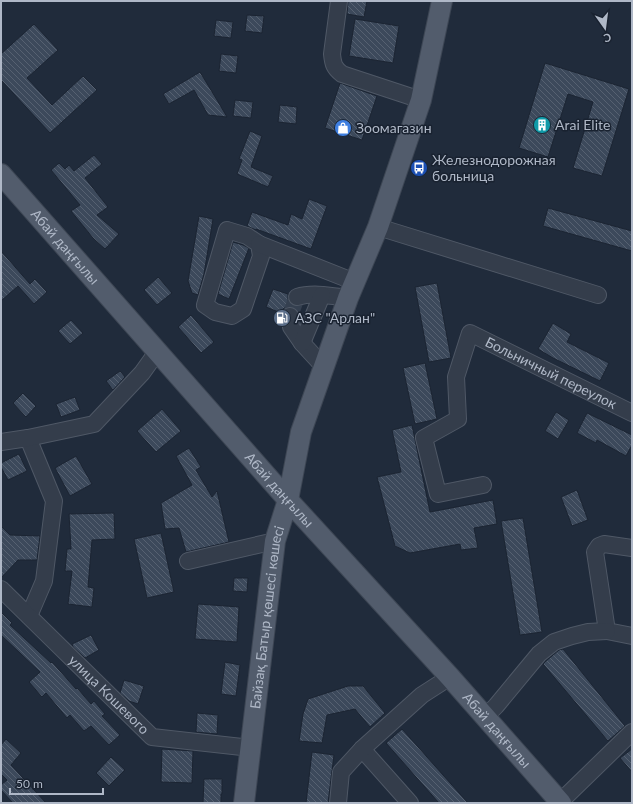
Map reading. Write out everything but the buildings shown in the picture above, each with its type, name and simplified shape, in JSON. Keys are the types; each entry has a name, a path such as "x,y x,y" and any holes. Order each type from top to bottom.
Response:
{"main road":[{"name":"Байзақ Батыр қөшесі көшесі","path":"244,803 275,541 288,500 301,432 351,290 378,227 421,100 442,1"},
{"name":"Абай даңғылы","path":"1,174 288,500 450,677 561,802"}],"street":[{"path":"339,1 332,54 336,69 342,74 421,100"},
{"path":"378,227 598,295"},
{"path":"259,244 261,256 243,309 232,316 215,312 206,305 227,230 247,236 259,244 351,290"},
{"path":"297,297 304,294 322,295 351,290"},
{"path":"302,342 322,295"},
{"path":"290,316 291,327 324,367"},
{"name":"Больничный переулок","path":"483,485 438,494 424,438 458,418 456,378 470,333 632,413"},
{"path":"1,442 28,438 94,424 142,373 158,352"},
{"path":"28,438 54,501 44,581 29,616"},
{"path":"188,561 275,541"},
{"path":"607,631 595,552 599,546 604,544 632,548"},
{"name":"улица Кошевого","path":"1,589 152,737 251,748"},
{"path":"485,717 539,654 554,642 588,632 607,631 632,636"},
{"path":"338,803 340,772 362,749 422,695 450,677"},
{"path":"561,802 632,732"},
{"path":"362,749 410,803"}],"tunnel":[{"path":"290,316 297,297"}],"place":[{"name":"Arai Elite","path":"542,125"},
{"name":"Зоомагазин","path":"343,128"},
{"name":"Железнодорожная больница","path":"419,168"},
{"name":"АЗС \"Арлан\"","path":"282,318"}]}
